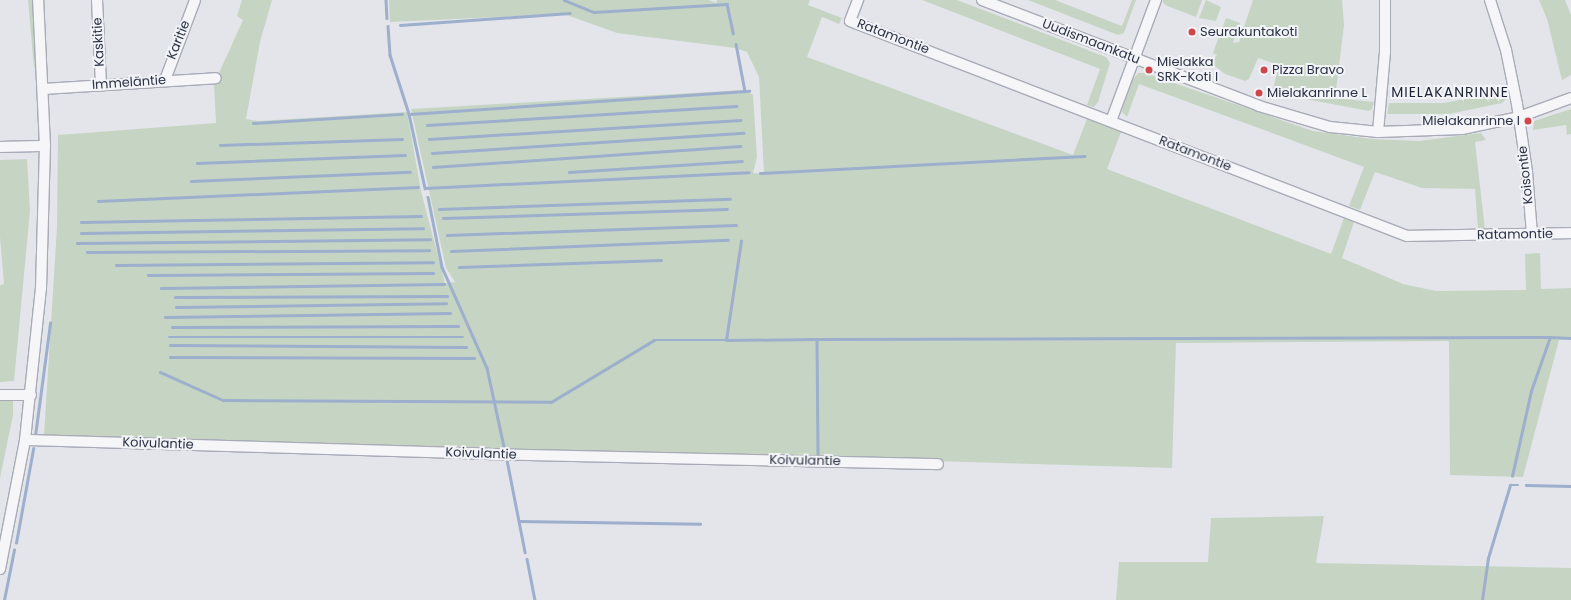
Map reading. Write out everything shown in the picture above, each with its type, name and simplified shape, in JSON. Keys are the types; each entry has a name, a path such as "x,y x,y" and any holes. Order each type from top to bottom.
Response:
{"street":[{"path":"0,569 25,440 31,395 41,288 45,146 38,0"},
{"name":"Kaskitie","path":"97,0 101,85"},
{"name":"Karitie","path":"165,80 195,0"},
{"name":"Ratamontie","path":"858,0 850,21 1407,236 1571,233"},
{"name":"Uudismaankatu","path":"982,0 1298,119 1330,127 1378,132 1462,129 1519,116 1571,98"},
{"path":"1111,121 1156,0"},
{"path":"1378,132 1385,52 1385,0"},
{"name":"Koisontie","path":"1490,0 1506,50 1519,116 1527,172 1532,234"},
{"name":"Immeläntie","path":"43,89 165,80 216,78"},
{"path":"0,148 45,146"},
{"path":"0,395 31,395"},
{"name":"Koivulantie","path":"25,440 481,454 938,464"}],"green space":[{"path":"28,0 33,0 36,66 34,68"},
{"path":"242,0 272,0 260,42 246,119 258,121 407,112 421,191 445,283 455,282 446,268 411,109 745,90 753,95 757,157 753,173 764,174 759,77 747,52 735,48 617,33 564,14 390,22 389,0 709,0 716,3 717,0 810,0 808,5 842,18 839,24 822,17 807,57 1073,155 1087,119 1121,132 1107,169 1331,254 1344,218 1354,222 1342,258 1403,284 1436,291 1526,290 1525,254 1540,253 1541,289 1571,288 1571,339 1559,340 1523,477 1450,475 1449,341 1176,343 1172,468 44,435 57,227 58,135 216,123 214,84 243,20 237,16"},
{"path":"922,0 957,0 1106,57 1110,63 1098,102 1094,107 1087,105 1100,69"},
{"path":"1028,0 1055,0 1122,26 1132,0 1136,0 1124,33 1118,35"},
{"path":"1162,0 1202,0 1196,17 1165,5"},
{"path":"1206,0 1221,7 1216,21 1199,18"},
{"path":"1253,0 1342,0 1344,25 1335,98 1374,102 1372,109 1369,111 1279,94 1273,89 1279,65 1258,58 1249,79 1245,81 1225,74 1211,63 1217,55 1213,53 1226,18 1240,23 1233,43 1239,42"},
{"path":"1539,0 1565,0 1571,15 1571,75 1562,80 1547,19"},
{"path":"1138,73 1145,73 1313,131 1372,139 1419,141 1481,133 1486,140 1475,142 1485,230 1478,230 1475,189 1422,188 1375,172 1360,210 1349,206 1364,167 1139,84 1127,117 1122,112 1123,107 1132,81"},
{"path":"1506,91 1507,98 1502,103 1449,114 1387,114 1389,103 1444,103"},
{"path":"1571,109 1571,134 1567,135 1566,125 1533,130 1534,121"},
{"path":"27,159 30,211 14,381 0,382 0,285 4,284 0,237 0,160"},
{"path":"0,400 13,400 13,415 0,478"},
{"path":"1324,516 1316,563 1571,568 1571,600 1116,600 1119,562 1208,562 1211,518"}],"waterway":[{"path":"386,0 387,18"},
{"path":"564,0 594,12 727,4 733,33"},
{"path":"400,25 570,13"},
{"path":"388,26 390,55 409,114 425,188 749,172"},
{"path":"736,44 745,91"},
{"path":"409,114 749,91"},
{"path":"427,125 736,106"},
{"path":"253,123 402,114"},
{"path":"429,139 740,120"},
{"path":"432,153 743,133"},
{"path":"220,145 402,139"},
{"path":"433,167 740,146"},
{"path":"197,163 405,155"},
{"path":"760,173 1085,156"},
{"path":"569,172 742,161"},
{"path":"191,181 410,172"},
{"path":"98,201 418,187"},
{"path":"428,197 442,267 487,368 505,451"},
{"path":"439,209 730,199"},
{"path":"443,218 727,209"},
{"path":"81,222 421,216"},
{"path":"447,235 736,225"},
{"path":"81,233 423,228"},
{"path":"77,243 430,239"},
{"path":"451,251 728,240"},
{"path":"160,372 223,400 551,402 654,340 726,340 741,241"},
{"path":"87,252 429,250"},
{"path":"459,267 661,260"},
{"path":"116,265 433,262"},
{"path":"148,275 433,273"},
{"path":"161,288 444,284"},
{"path":"175,297 447,296"},
{"path":"176,307 446,303"},
{"path":"165,317 450,313"},
{"path":"35,436 50,323"},
{"path":"172,327 458,326"},
{"path":"169,337 463,337"},
{"path":"817,339 1550,337"},
{"path":"1512,476 1531,391 1550,337 1571,338"},
{"path":"726,340 817,339 818,455"},
{"path":"170,345 466,347"},
{"path":"170,357 474,358"},
{"path":"16,543 33,449"},
{"path":"507,460 525,552"},
{"path":"1482,600 1488,558 1510,485 1518,485"},
{"path":"1526,485 1571,486"},
{"path":"519,521 700,524"},
{"path":"4,600 14,550"},
{"path":"527,559 535,600"}],"place":[{"name":"Seurakuntakoti","path":"1192,32"},
{"name":"Mielakka SRK-Koti I","path":"1149,70"},
{"name":"Pizza Bravo","path":"1264,70"},
{"name":"Mielakanrinne L","path":"1259,93"},
{"name":"Mielakanrinne I","path":"1528,121"}],"district":[{"name":"MIELAKANRINNE","path":"1450,92"}]}
